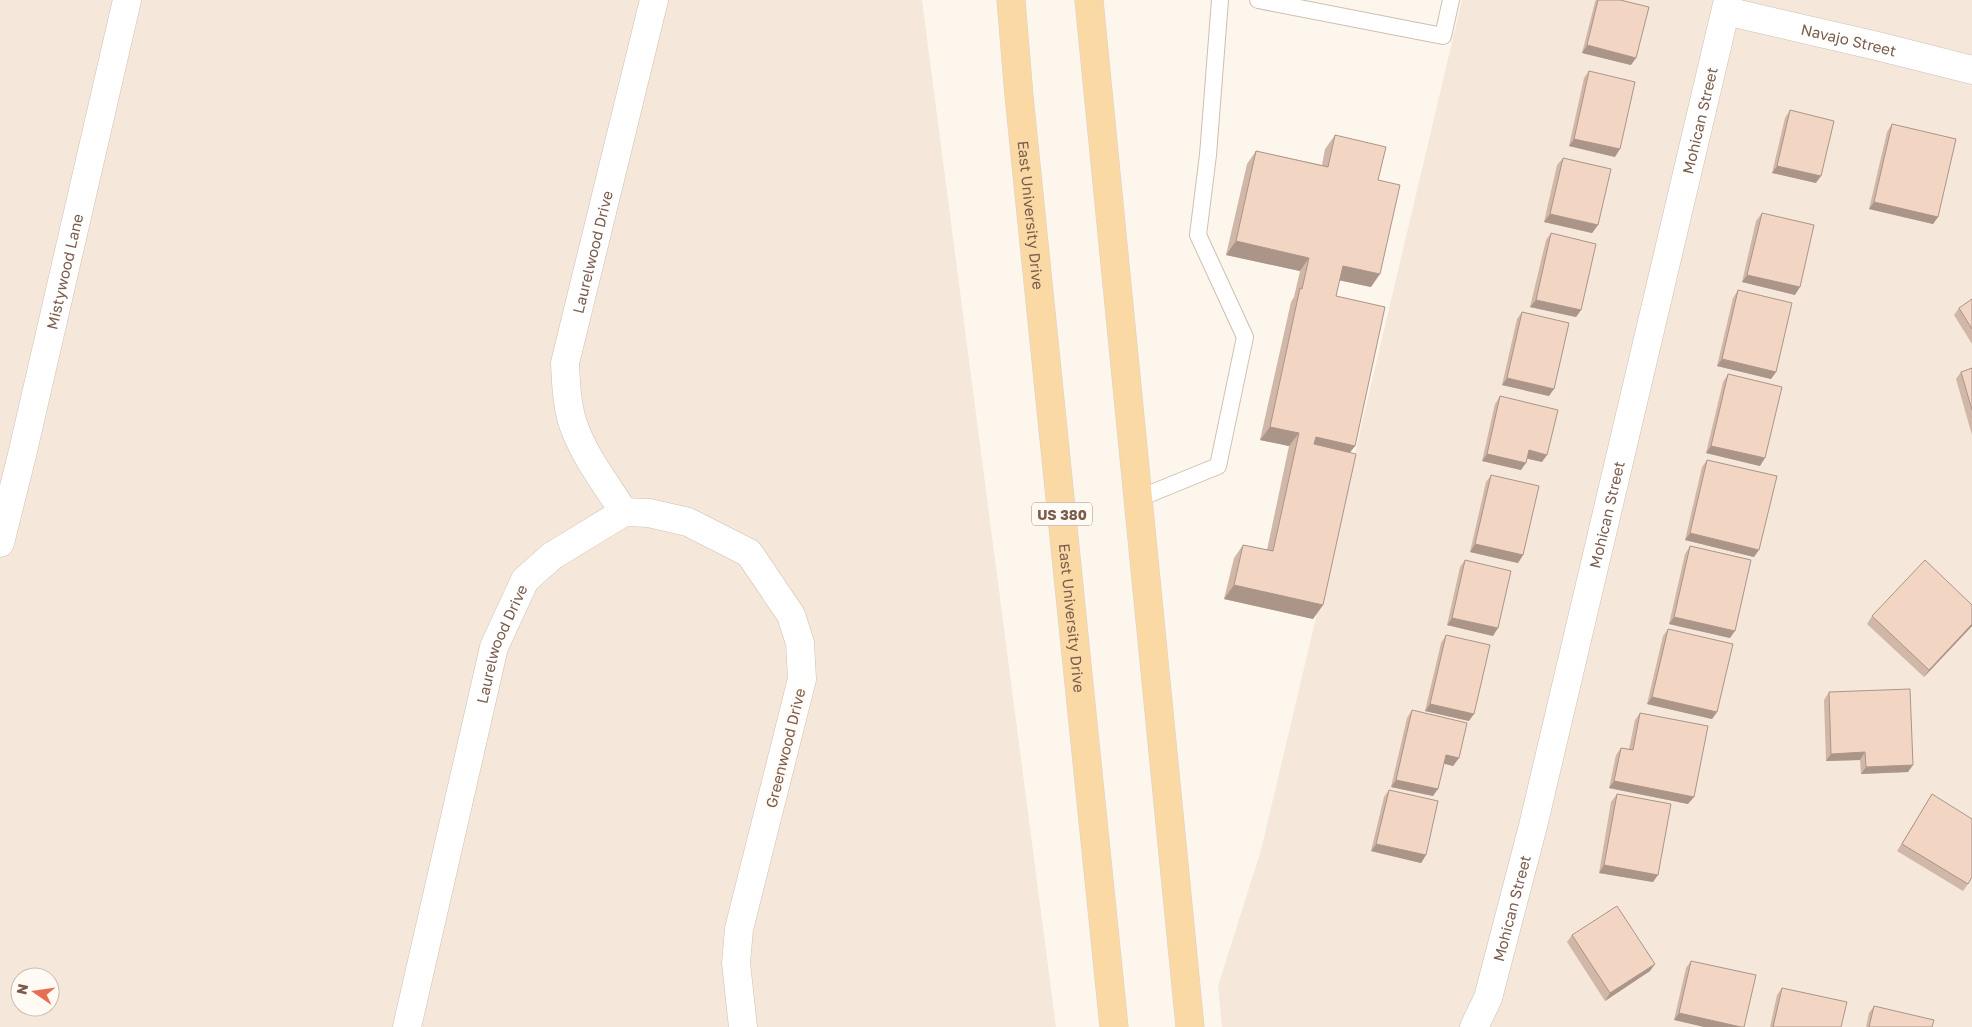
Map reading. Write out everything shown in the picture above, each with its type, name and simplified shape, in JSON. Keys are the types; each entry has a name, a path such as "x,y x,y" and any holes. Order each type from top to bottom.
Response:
{"main road":[{"name":"East University Drive","path":"1011,0 1019,96 1114,1027"},
{"path":"1089,0 1190,1027"}],"street":[{"name":"Mistywood Lane","path":"0,543 127,0"},
{"name":"Laurelwood Drive","path":"407,1027 494,647 525,580 552,556 624,512 593,466 575,431 567,399 565,364 654,0"},
{"name":"Navajo Street","path":"1727,5 1972,70"},
{"name":"Mohican Street","path":"1474,1027 1488,998 1532,826 1727,5"},
{"name":"Greenwood Drive","path":"624,512 649,513 688,522 749,554 791,615 800,643 802,679 739,929 736,963 743,1027"}],"lane":[{"path":"1137,499 1218,466 1246,337 1198,234 1208,155 1220,0"},
{"path":"1258,0 1443,36 1451,0"}],"shaded area":[{"path":"0,0 922,0 1056,1027 0,1027"},
{"path":"1462,0 1972,0 1972,1027 1222,1027 1218,986 1261,850"}],"building":[{"path":"1598,0 1620,0 1649,7 1636,58 1587,45"},
{"path":"1589,71 1635,82 1620,149 1574,139"},
{"path":"1790,110 1834,121 1821,176 1777,166"},
{"path":"1892,124 1956,139 1938,217 1874,202"},
{"path":"1335,135 1386,147 1378,180 1400,185 1380,274 1343,266 1336,296 1385,307 1355,446 1316,437 1314,444 1356,454 1323,605 1234,585 1243,545 1273,551 1299,433 1270,427 1300,288 1302,289 1309,258 1236,241 1256,151 1328,167"},
{"path":"1563,158 1611,169 1598,225 1550,214"},
{"path":"1762,213 1814,225 1800,287 1747,275"},
{"path":"1551,233 1596,244 1581,310 1536,300"},
{"path":"1738,290 1792,303 1776,372 1722,359"},
{"path":"1972,299 1972,329 1959,308"},
{"path":"1522,312 1569,323 1554,389 1507,378"},
{"path":"1972,368 1972,410 1961,372"},
{"path":"1728,374 1782,387 1765,458 1711,446"},
{"path":"1500,396 1558,410 1547,455 1529,450 1526,463 1487,454"},
{"path":"1707,460 1777,476 1759,550 1690,533"},
{"path":"1491,475 1539,486 1523,555 1475,544"},
{"path":"1690,546 1751,560 1735,631 1674,617"},
{"path":"1465,560 1511,571 1498,628 1452,618"},
{"path":"1925,560 1972,605 1972,624 1929,670 1872,616"},
{"path":"1668,629 1733,644 1717,712 1652,697"},
{"path":"1446,635 1490,645 1474,714 1430,704"},
{"path":"1910,689 1913,765 1866,767 1865,752 1831,754 1829,692"},
{"path":"1412,710 1467,723 1459,758 1446,755 1438,789 1396,780"},
{"path":"1640,713 1708,726 1694,797 1614,781 1621,748 1633,750"},
{"path":"1389,790 1438,801 1426,855 1376,844"},
{"path":"1617,794 1671,804 1658,875 1604,865"},
{"path":"1932,794 1972,819 1972,877 1968,884 1902,844"},
{"path":"1617,906 1655,964 1610,993 1572,935"},
{"path":"1691,961 1756,975 1744,1027 1679,1013"},
{"path":"1782,988 1847,1002 1841,1027 1773,1027"},
{"path":"1874,1006 1934,1020 1932,1027 1869,1027"}]}
